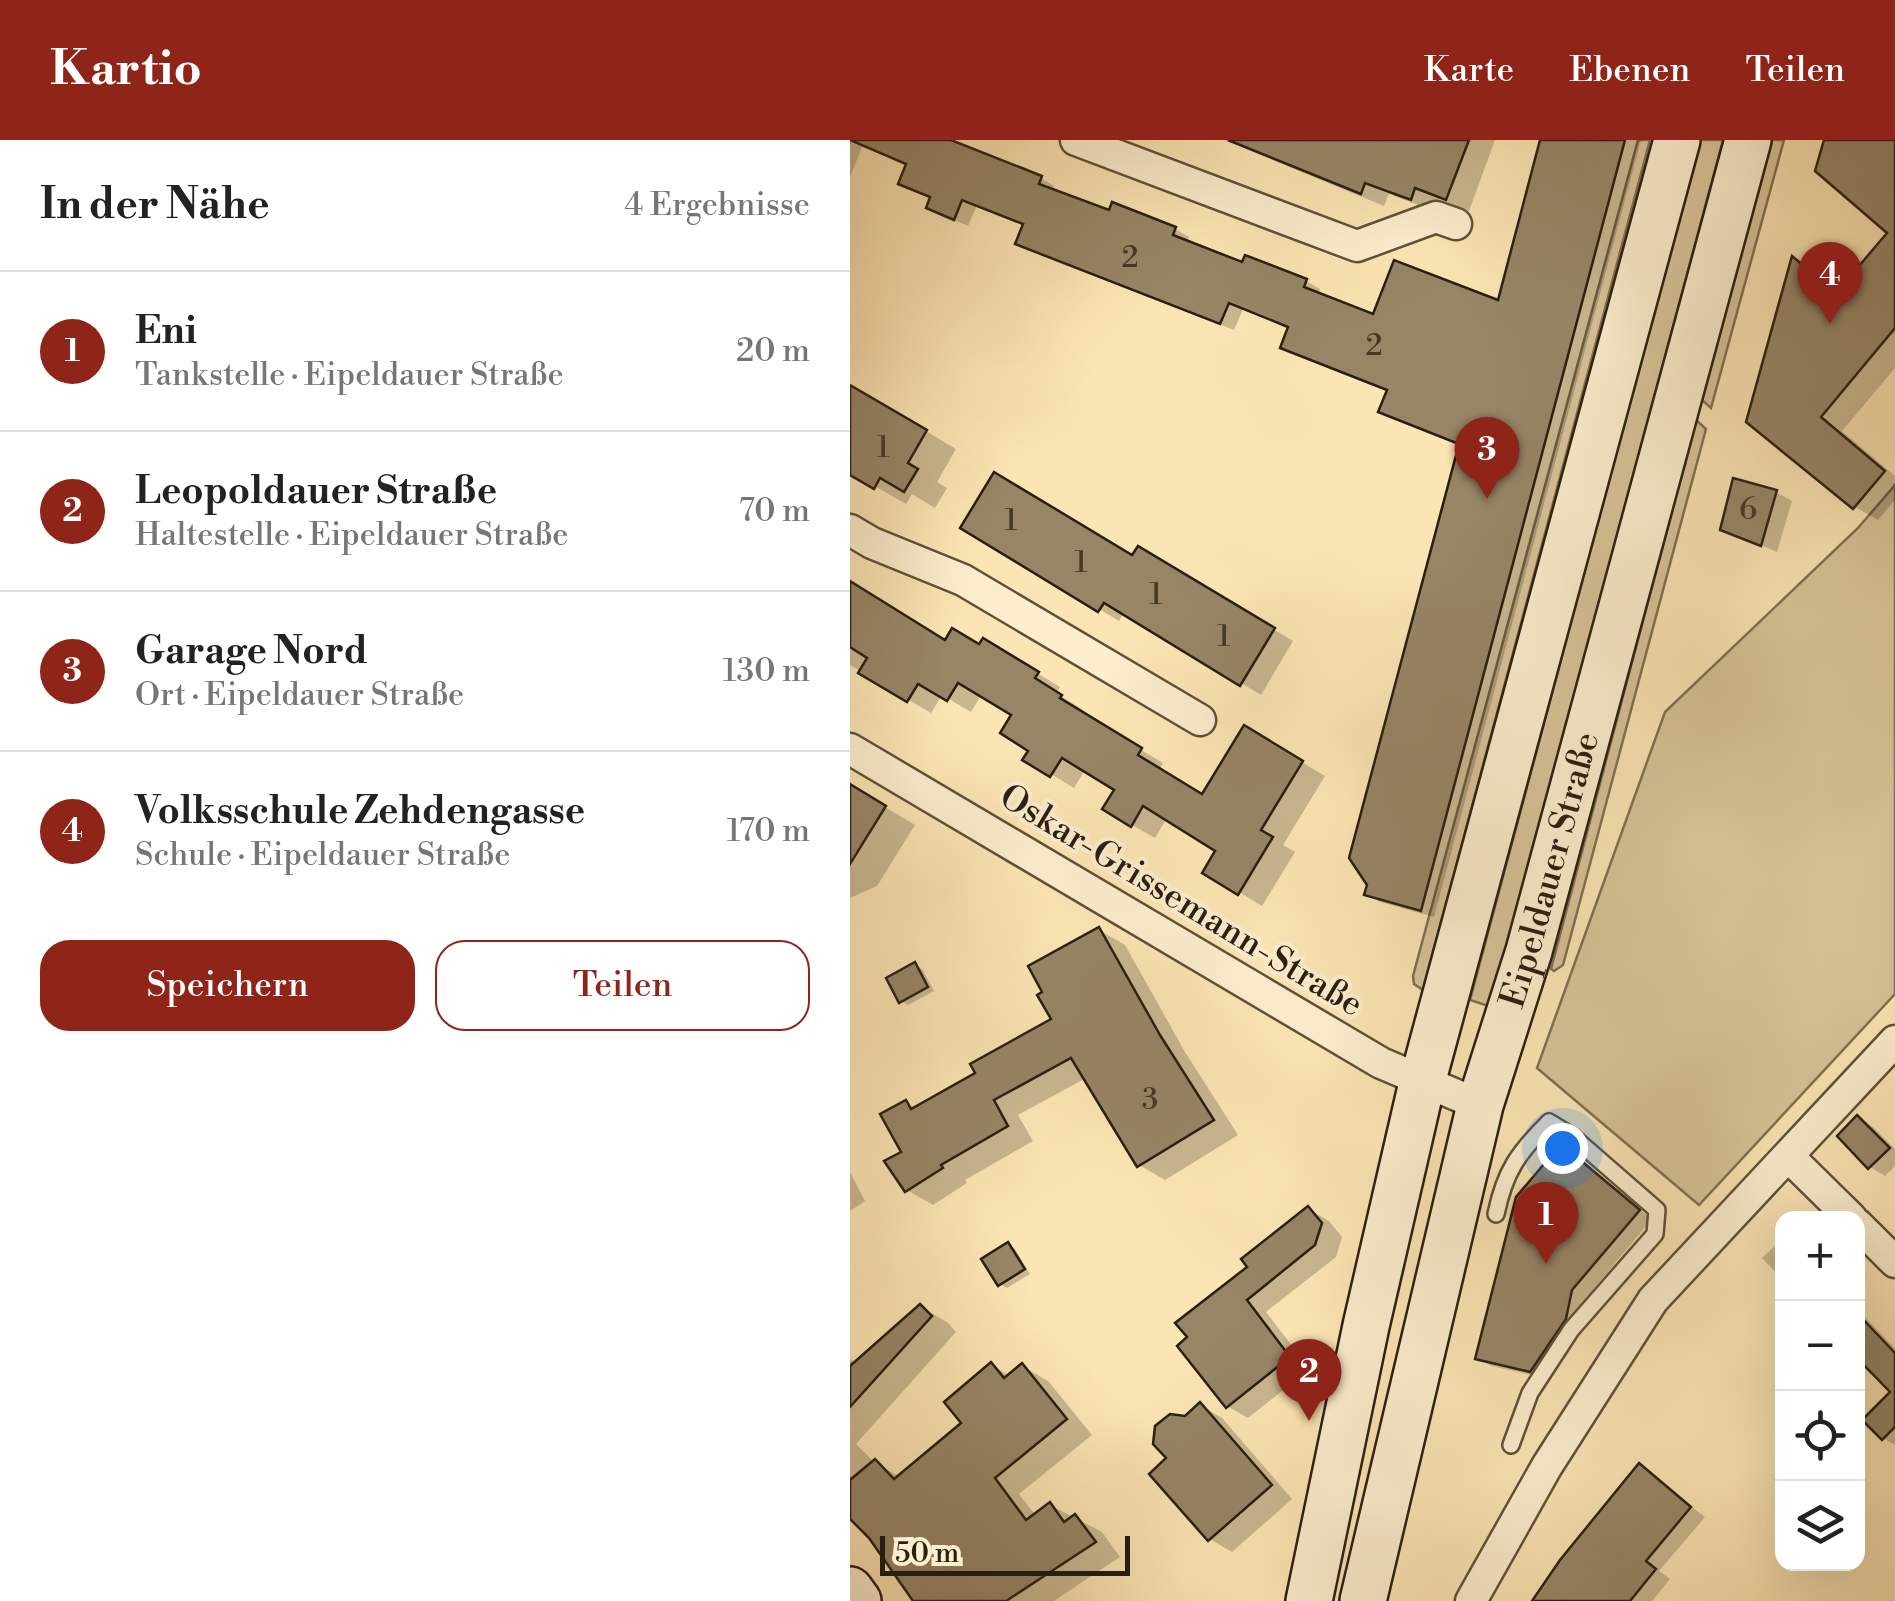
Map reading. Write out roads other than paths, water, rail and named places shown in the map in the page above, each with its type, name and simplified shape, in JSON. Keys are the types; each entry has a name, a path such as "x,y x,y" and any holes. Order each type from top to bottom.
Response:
{"main road":[{"name":"Eipeldauer Straße","path":"1309,1601 1422,1083 1677,140"},
{"name":"Eipeldauer Straße","path":"1362,1601 1480,1105 1534,932 1748,140"},
{"path":"850,1590 858,1601"}],"street":[{"path":"1076,140 1357,246 1436,217 1456,224"},
{"path":"850,530 963,580 1200,720"},
{"name":"Oskar-Grissemann-Straße","path":"850,749 1380,1063 1480,1105"},
{"path":"1471,1601 1547,1466 1653,1300 1895,1041"},
{"path":"1790,1157 1844,1211"},
{"path":"1865,1232 1895,1262"}],"lane":[{"path":"1496,1214 1502,1184 1519,1152 1549,1122 1572,1136 1657,1210 1655,1234 1571,1330 1530,1393 1511,1445"}],"place":[{"name":"Volksschule Zehdengasse","path":"1830,324"},
{"name":"Garage Nord","path":"1487,499"},
{"name":"Eni","path":"1546,1264"},
{"name":"Leopoldauer Straße","path":"1309,1421"}]}
